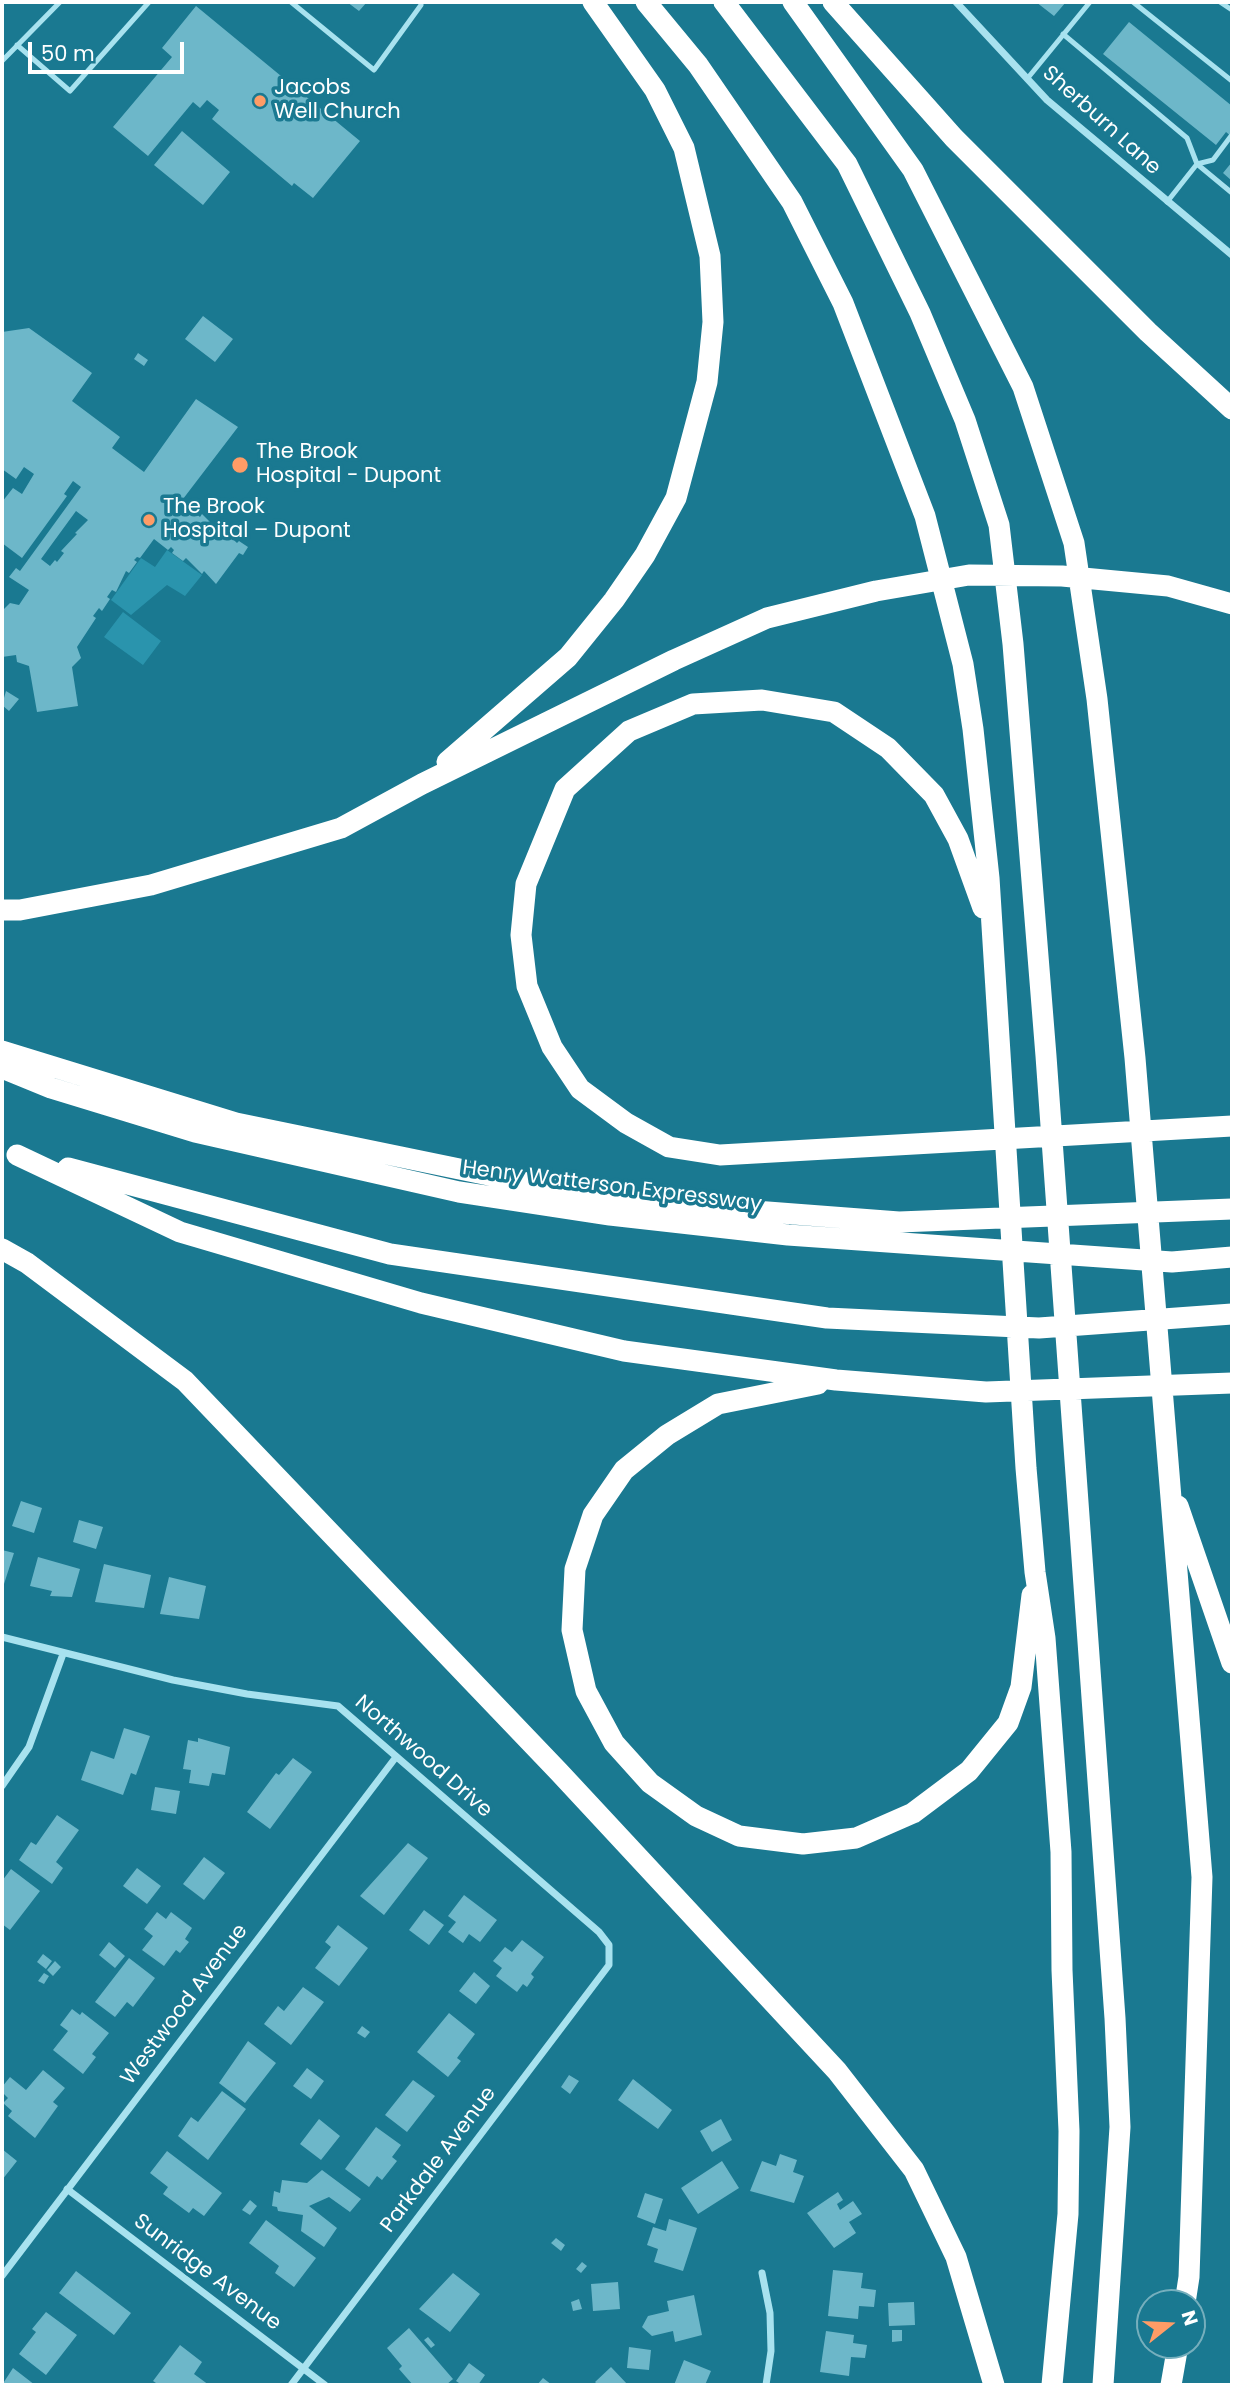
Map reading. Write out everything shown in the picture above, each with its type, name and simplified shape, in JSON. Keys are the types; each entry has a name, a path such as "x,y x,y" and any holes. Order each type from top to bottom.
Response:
{"highway":[{"path":"422,784 568,657 614,600 645,555 676,498 707,382 713,322 710,256 684,148 655,90 593,2"},
{"path":"646,2 698,65 792,202 843,303 897,437 925,516 963,664 981,796 1026,1468 1035,1572 1045,1638 1061,1852 1062,1970 1069,2131 1066,2238 1052,2385"},
{"path":"724,2 847,164 920,313 965,420 999,525 1013,644 1046,1056 1073,1468 1115,2018 1120,2127 1103,2385"},
{"path":"793,2 913,170 1023,387 1074,543 1097,699 1135,1058 1202,1877 1187,2289"},
{"path":"833,2 954,138 1148,332 1232,409"},
{"path":"2,910 20,910 163,881 341,828 422,784 662,666 767,618 876,591 969,575 1062,576 1168,586 1232,604"},
{"path":"990,929 958,839 934,795 888,748 834,712 762,700 693,704 629,731 594,760 565,789 543,837 526,884 521,935 527,986 552,1046 580,1089 625,1123 669,1147 720,1155 1232,1126"},
{"path":"2,1051 236,1123 610,1200 899,1222 1232,1209"},
{"name":"Henry Watterson Expressway","path":"2,1068 51,1088 194,1132 459,1192 610,1215 788,1235 1172,1262 1232,1257"},
{"path":"9,1152 390,1254 827,1318 1040,1328 1232,1314"},
{"path":"9,1152 180,1232 421,1303 624,1351 836,1380 986,1392 1232,1383"},
{"path":"2,1249 27,1263 185,1381 568,1782 837,2071 914,2169 956,2257 994,2385"},
{"path":"836,1380 718,1404 667,1435 624,1471 593,1516 575,1569 572,1630 586,1691 614,1743 650,1783 696,1816 738,1836 803,1844 856,1838 913,1813 970,1771 1009,1723 1021,1687 1035,1572"},
{"path":"1168,1478 1232,1663"},
{"path":"1171,2385 1176,2359"}],"street":[{"name":"Sherburn Lane","path":"957,2 1027,79 1112,157 1232,255"},
{"name":"Northwood Drive","path":"2,1637 63,1654 247,1695 338,1706 598,1932 609,1945 611,1954"},
{"path":"2,1786 29,1746 63,1654"},
{"name":"Westwood Avenue","path":"2,2276 396,1756"},
{"name":"Parkdale Avenue","path":"290,2385 608,1965 611,1954"},
{"name":"Sunridge Avenue","path":"67,2189 325,2385"},
{"path":"762,2273 770,2313 771,2351 766,2385"}],"lane":[{"path":"2,61 60,2"},
{"path":"17,45 70,92 149,2"},
{"path":"291,2 374,70 421,5"},
{"path":"1027,79 1090,2"},
{"path":"1133,2 1232,81"},
{"path":"1220,2 1232,10"},
{"path":"1063,34 1187,138 1197,164 1232,193"},
{"path":"1167,202 1197,164 1213,160 1231,136"}],"shaded area":[{"path":"167,550 202,575 185,596 167,585 131,615 111,600 141,558 155,567"},
{"path":"123,612 161,641 143,665 104,637"}],"building":[{"path":"347,2 367,2 359,11"},
{"path":"1036,2 1066,2 1054,16"},
{"name":"Jacobs Well Church","path":"196,6 360,141 313,198 294,183 292,186 212,119 219,110 207,100 200,108 193,102 148,156 113,127 172,57 162,48"},
{"path":"1129,22 1232,106 1232,137 1226,132 1216,145 1103,54"},
{"path":"182,131 230,172 203,205 154,165"},
{"path":"1232,162 1232,181 1223,173"},
{"path":"203,316 233,339 215,362 185,339"},
{"name":"The Brook Hospital – Dupont","path":"29,328 92,373 72,401 120,437 112,448 144,472 196,399 238,427 183,499 198,510 195,513 200,517 202,514 219,531 221,528 237,543 239,541 248,547 243,555 239,553 216,584 186,558 183,561 172,553 174,550 171,547 168,550 154,539 140,558 134,560 137,562 129,573 126,571 116,592 112,590 102,611 99,608 93,616 96,618 77,647 81,658 72,667 78,706 37,712 29,666 17,662 16,655 2,657 2,611 10,603 19,605 29,590 9,577 16,568 20,571 81,487 73,481 64,494 67,496 22,558 2,543 2,502 13,488 22,494 34,474 24,467 16,479 2,469 2,332","holes":["76,511 88,520 61,551 64,553 57,562 55,560 50,566 41,559"]},
{"path":"138,353 148,360 144,366 134,359"},
{"path":"6,691 19,699 9,711 2,705"},
{"path":"21,1501 42,1508 34,1533 12,1526"},
{"path":"79,1520 103,1527 96,1549 73,1542"},
{"path":"2,1550 14,1553 4,1584 2,1583"},
{"path":"38,1557 80,1569 72,1597 50,1596 52,1591 30,1586"},
{"path":"104,1564 151,1575 144,1608 95,1602"},
{"path":"169,1577 206,1586 199,1619 160,1614"},
{"path":"124,1728 150,1736 136,1775 131,1773 123,1795 81,1780 91,1751 114,1759"},
{"path":"198,1738 230,1747 225,1775 212,1773 209,1786 189,1783 191,1770 183,1769 188,1740 198,1742"},
{"path":"293,1758 312,1772 270,1829 247,1812 276,1773 279,1775"},
{"path":"155,1787 180,1791 176,1814 151,1810"},
{"path":"57,1815 79,1830 56,1862 63,1868 52,1884 19,1860 31,1842 36,1845"},
{"path":"408,1843 428,1858 384,1915 360,1896"},
{"path":"204,1857 225,1873 204,1900 183,1884"},
{"path":"137,1868 161,1886 147,1904 123,1886"},
{"path":"11,1869 40,1891 10,1930 2,1924 2,1881"},
{"path":"464,1895 497,1920 480,1942 469,1934 463,1943 448,1932 456,1922 448,1916"},
{"path":"424,1910 444,1925 429,1945 409,1930"},
{"path":"157,1912 166,1919 171,1912 192,1928 185,1939 189,1942 180,1953 176,1950 164,1966 142,1950 153,1936 144,1929"},
{"path":"338,1925 368,1948 339,1986 315,1968 331,1947 325,1942"},
{"path":"522,1940 544,1957 531,1974 534,1977 527,1987 523,1984 517,1992 496,1976 502,1968 493,1961 505,1947 512,1952"},
{"path":"109,1942 125,1956 115,1968 99,1955"},
{"path":"43,1954 52,1961 46,1969 37,1962"},
{"path":"129,1958 155,1978 133,2007 127,2002 115,2017 95,2002"},
{"path":"55,1961 61,1967 53,1976 47,1970"},
{"path":"474,1972 490,1986 476,2004 459,1991"},
{"path":"44,1973 49,1976 44,1984 38,1981"},
{"path":"303,1987 324,2002 291,2045 264,2024 278,2006 284,2011"},
{"path":"72,2009 80,2015 82,2012 109,2033 92,2054 96,2057 83,2074 53,2050 68,2031 60,2025"},
{"path":"449,2013 475,2034 457,2058 461,2061 448,2077 417,2052"},
{"path":"362,2026 370,2032 365,2038 357,2033"},
{"path":"248,2041 276,2063 245,2103 219,2083"},
{"path":"307,2068 324,2081 311,2099 293,2086"},
{"path":"43,2070 65,2088 53,2102 58,2106 35,2138 8,2116 12,2111 3,2103 8,2098 2,2092 2,2087 10,2077 26,2090"},
{"path":"569,2075 579,2081 570,2094 561,2087"},
{"path":"633,2079 672,2110 658,2129 618,2100"},
{"path":"413,2080 435,2096 407,2132 385,2115"},
{"path":"222,2091 246,2109 208,2160 178,2136 191,2117 198,2122"},
{"path":"319,2119 340,2136 321,2160 300,2144"},
{"path":"721,2119 732,2140 712,2152 700,2131"},
{"path":"376,2127 401,2145 392,2157 397,2161 382,2180 377,2176 369,2187 345,2169"},
{"path":"2,2149 17,2161 2,2180"},
{"path":"167,2151 222,2193 204,2216 193,2208 189,2213 163,2194 168,2187 150,2173"},
{"path":"780,2154 797,2160 793,2172 804,2176 794,2203 750,2191 762,2161 776,2166"},
{"path":"722,2161 739,2188 698,2214 681,2188"},
{"path":"322,2170 361,2199 350,2212 329,2197 309,2206 337,2228 324,2247 301,2231 303,2215 278,2211 277,2207 272,2206 274,2191 280,2193 282,2180 307,2183"},
{"path":"838,2192 843,2200 837,2204 840,2210 853,2201 862,2214 849,2222 856,2233 834,2248 807,2213"},
{"path":"645,2193 663,2199 655,2224 637,2217"},
{"path":"250,2200 257,2206 250,2215 242,2210"},
{"path":"669,2219 697,2228 683,2271 654,2262 658,2249 647,2245 653,2227 666,2231"},
{"path":"266,2220 316,2258 294,2287 275,2273 279,2266 249,2243"},
{"path":"556,2238 565,2245 561,2251 551,2243"},
{"path":"582,2262 587,2266 581,2273 576,2269"},
{"path":"833,2270 863,2273 861,2288 876,2290 874,2307 859,2306 858,2319 828,2316"},
{"path":"76,2271 131,2313 114,2335 59,2293"},
{"path":"453,2273 480,2294 450,2332 419,2309"},
{"path":"618,2282 620,2309 593,2311 591,2284"},
{"path":"694,2295 702,2335 675,2342 673,2331 652,2336 642,2327 648,2316 669,2311 667,2301"},
{"path":"579,2299 582,2309 573,2311 571,2302"},
{"path":"914,2302 915,2325 889,2326 888,2303"},
{"path":"46,2312 77,2335 46,2375 19,2354 36,2332 32,2329"},
{"path":"409,2328 453,2379 446,2385 413,2385 399,2369 402,2366 387,2348"},
{"path":"892,2330 902,2330 902,2341 892,2342"},
{"path":"826,2331 854,2335 853,2343 867,2345 865,2358 851,2357 849,2376 820,2372"},
{"path":"428,2337 435,2345 431,2348 424,2340"},
{"path":"180,2345 202,2362 194,2374 209,2385 159,2385 153,2381"},
{"path":"629,2347 651,2350 649,2370 627,2368"},
{"path":"684,2360 711,2371 705,2385 674,2385"},
{"path":"469,2363 485,2375 478,2385 462,2385 456,2381"},
{"path":"611,2367 628,2385 598,2385 595,2382"},
{"path":"13,2368 35,2385 2,2385"},
{"path":"543,2378 552,2385 537,2385"}],"place":[{"name":"Jacobs Well Church","path":"260,101"},
{"name":"The Brook Hospital - Dupont","path":"240,465"},
{"name":"The Brook Hospital – Dupont","path":"149,520"}]}
